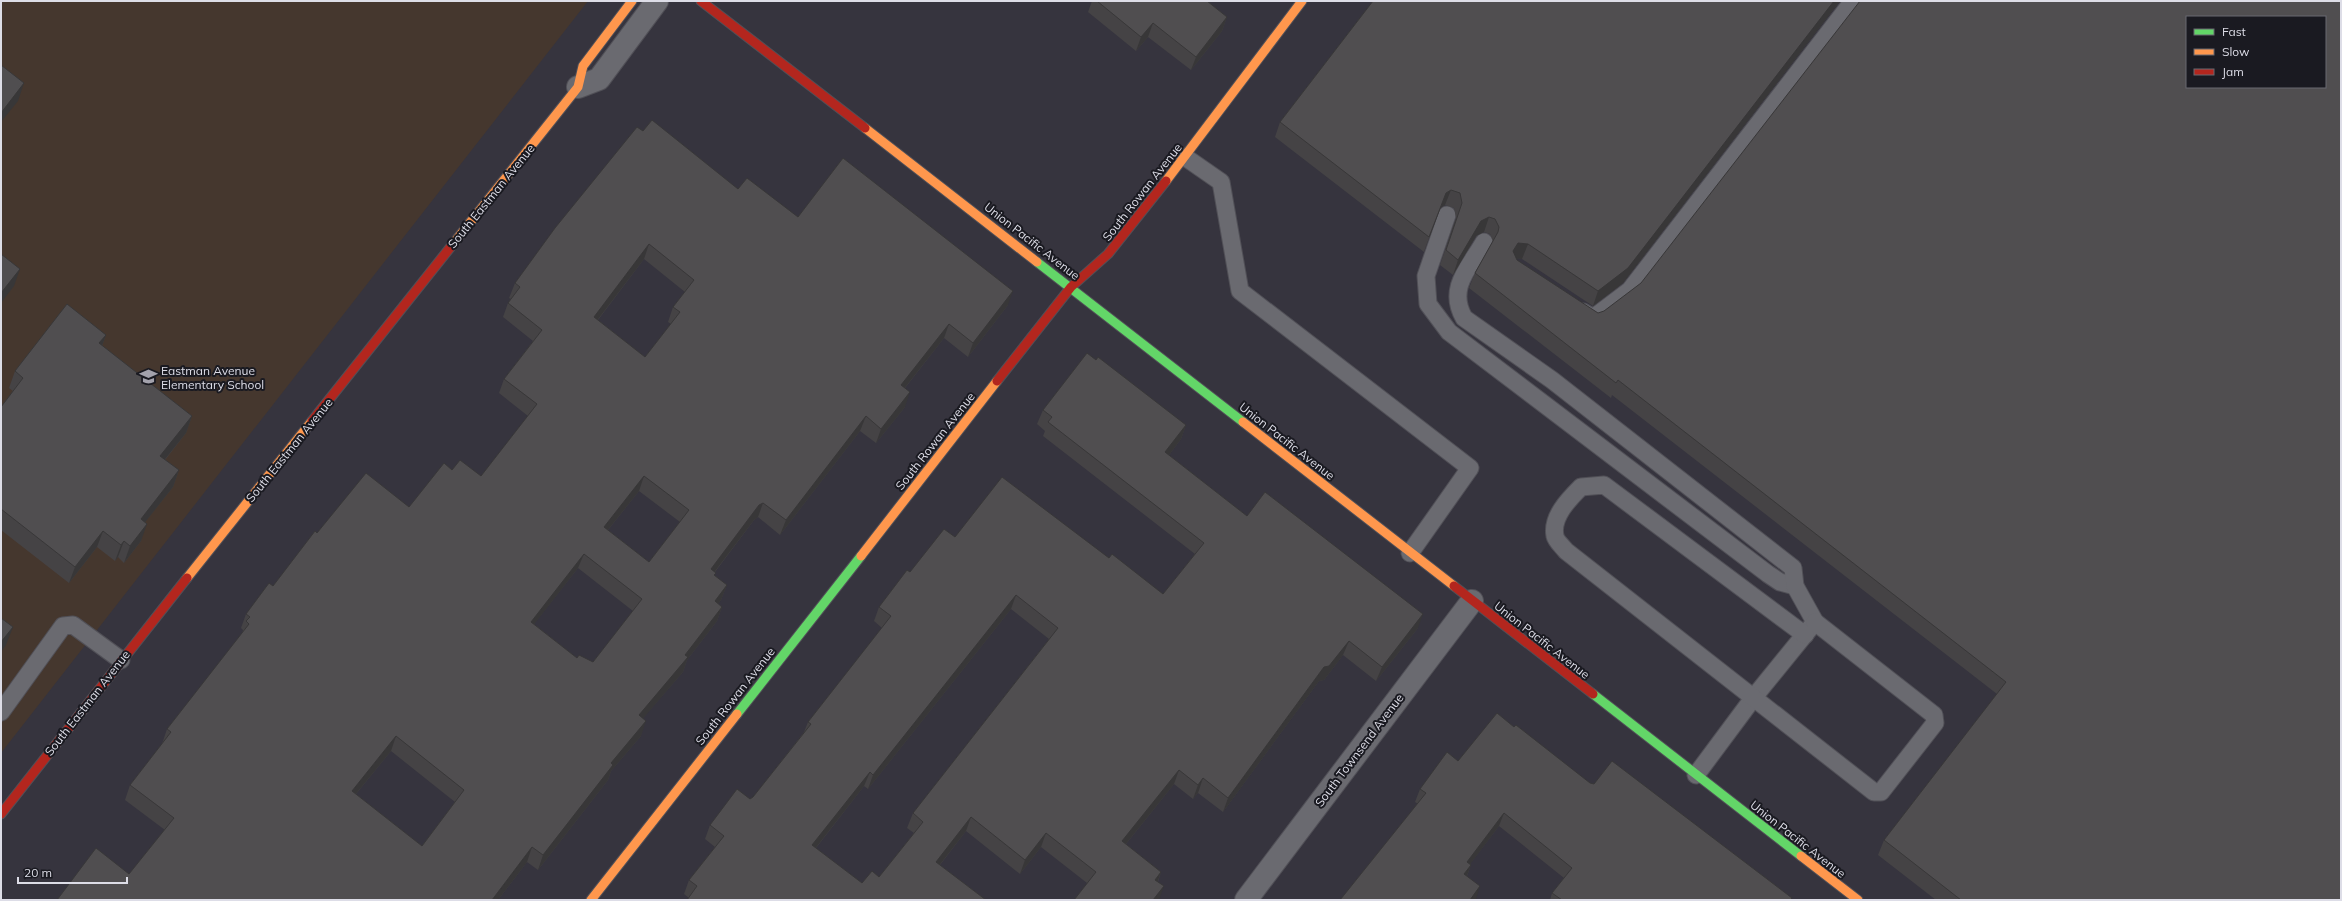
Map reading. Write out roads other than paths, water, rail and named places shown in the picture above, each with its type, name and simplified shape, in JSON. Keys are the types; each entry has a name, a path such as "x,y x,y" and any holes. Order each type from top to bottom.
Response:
{"street":[{"name":"South Eastman Avenue","path":"1,814 121,660 578,87 583,66 632,1"},
{"path":"578,87 599,79 657,1"},
{"name":"Union Pacific Avenue","path":"701,1 1858,900"},
{"name":"South Rowan Avenue","path":"591,900 1071,287 1108,254 1186,157 1302,1"},
{"name":"South Townsend Avenue","path":"1246,900 1472,601"}],"lane":[{"path":"1568,302 1593,318 1630,290 1853,1"},
{"path":"1186,157 1222,182 1240,291 1470,468 1410,553"},
{"path":"1447,215 1426,276 1428,304 1449,332 1768,574 1780,582 1795,586"},
{"path":"1484,242 1457,288 1457,306 1464,318 1552,380 1793,568 1795,586 1815,622 1934,715 1936,723 1881,792 1874,792 1566,551 1555,537 1555,522 1567,501 1580,487 1604,485 1805,635"},
{"path":"1696,775 1754,697 1815,622"},
{"path":"1,712 63,626 73,625 121,660"}],"place":[{"name":"Eastman Avenue Elementary School","path":"148,377"}]}
